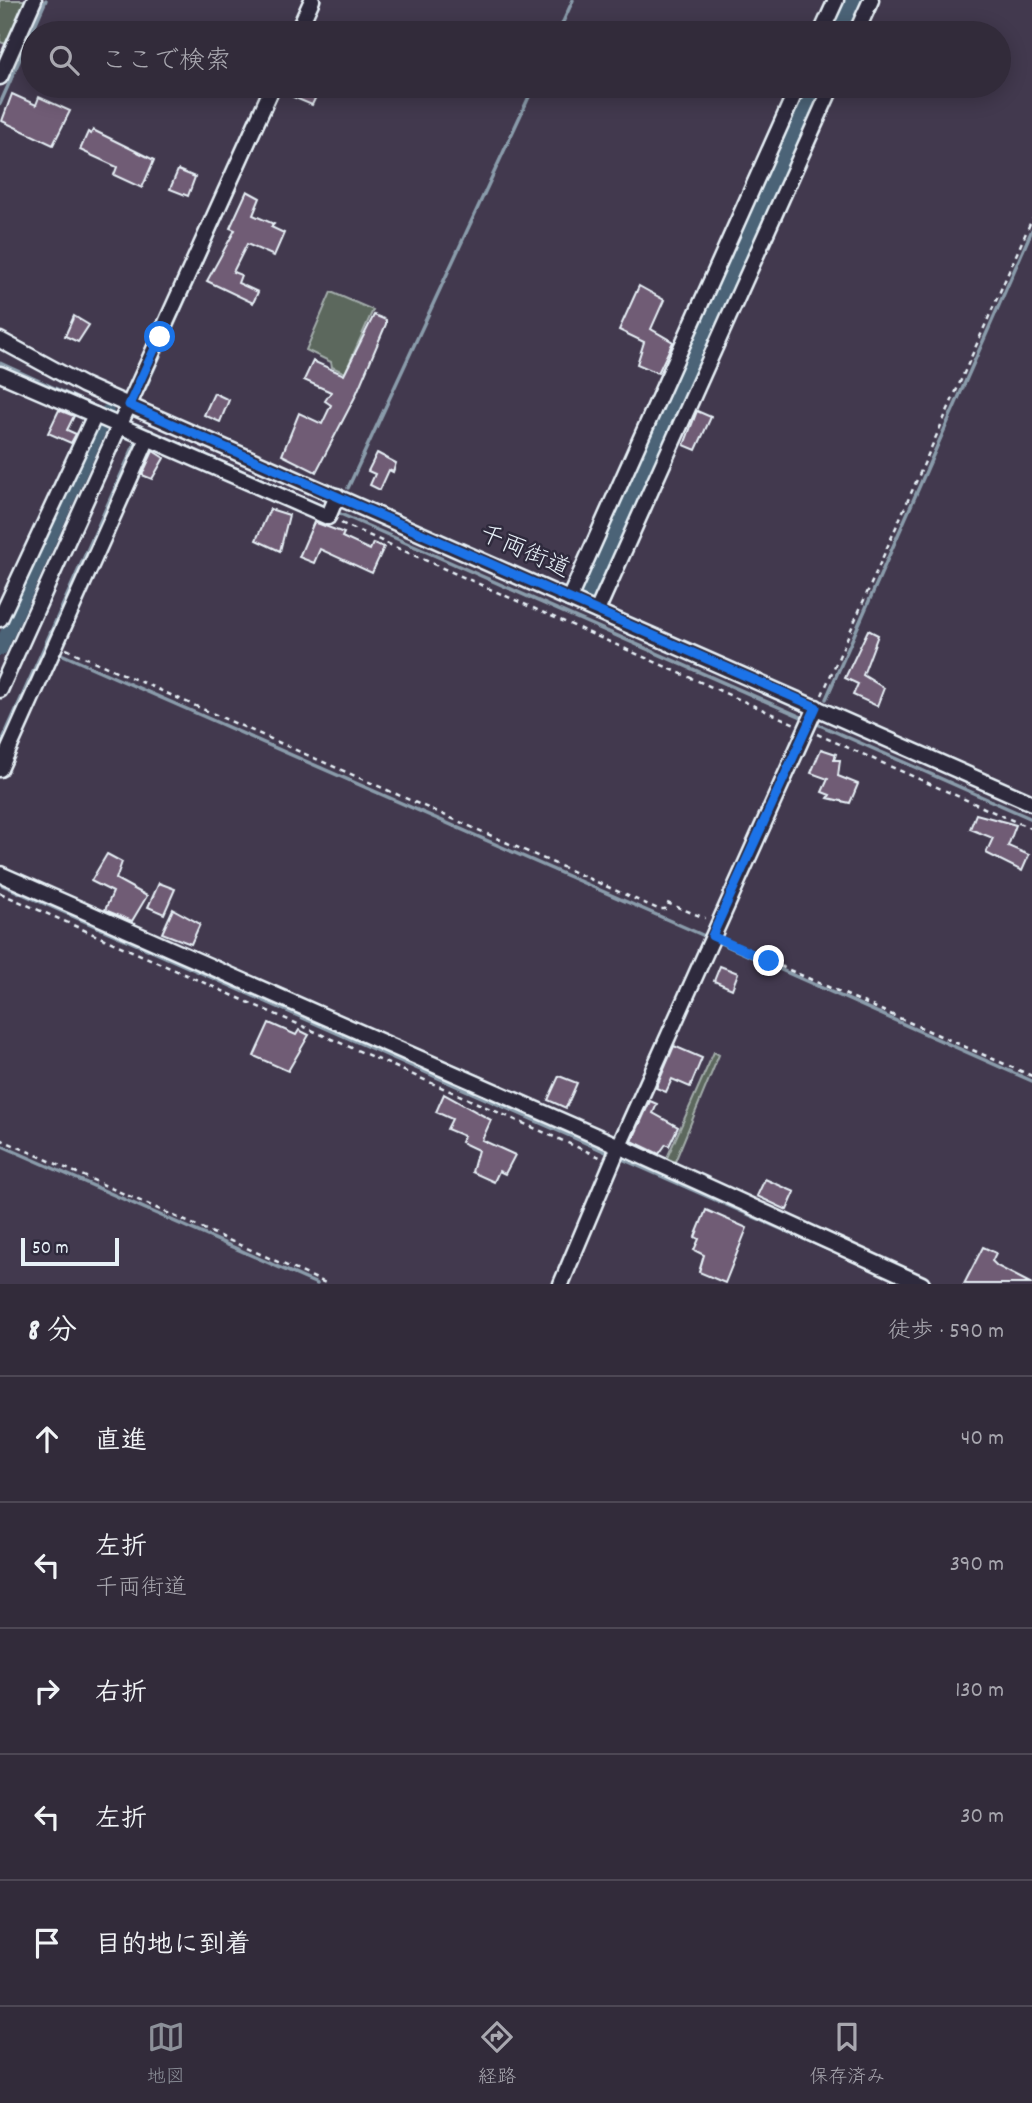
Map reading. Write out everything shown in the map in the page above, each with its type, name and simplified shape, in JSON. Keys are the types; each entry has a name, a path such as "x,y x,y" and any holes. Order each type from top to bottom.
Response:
{"street":[{"path":"25,21 34,0"},
{"path":"302,21 312,0"},
{"path":"826,21 836,0"},
{"path":"861,21 871,0"},
{"path":"0,77 21,29"},
{"path":"0,619 105,420 129,405 268,98"},
{"path":"569,599 793,98"},
{"path":"597,611 827,98"},
{"name":"千両街道","path":"0,341 42,365 129,405 332,509 597,611 810,720 1031,799"},
{"path":"0,374 148,438 332,509"},
{"path":"0,690 105,420"},
{"path":"0,769 148,438"},
{"path":"561,1284 615,1155 810,720"},
{"path":"0,874 615,1155 922,1284"}],"path":[{"path":"810,720 1032,219"},
{"path":"332,509 382,540 810,720 1032,829"},
{"path":"55,645 658,909 665,909 667,903 715,930 1032,1076"},
{"path":"0,893 313,1028 499,1112 615,1155"},
{"path":"0,1139 328,1284"}],"green space":[{"path":"0,0 26,0 6,44 0,42"},
{"path":"331,292 373,310 345,373 332,367 331,362 306,350"},
{"path":"714,1052 719,1055 674,1164 666,1160"}],"building":[{"path":"12,94 36,105 41,98 70,111 53,145 2,121"},
{"path":"295,98 315,98 312,105"},
{"path":"93,130 154,160 142,188 114,175 117,167 80,150 88,132 91,134"},
{"path":"178,170 195,177 188,196 170,189"},
{"path":"247,191 260,198 253,215 274,224 271,227 284,233 274,256 247,244 233,272 241,275 238,283 258,292 253,303 207,281 235,230 230,228"},
{"path":"639,286 664,300 651,329 673,342 658,373 637,364 644,342 619,330"},
{"path":"374,315 386,320 386,324 355,397 316,472 282,455 299,413 322,424 331,405 325,401 331,392 304,380 313,361 344,375"},
{"path":"74,316 89,325 78,342 65,336"},
{"path":"214,393 229,400 220,422 204,415"},
{"path":"59,410 74,416 67,430 76,434 71,443 48,433"},
{"path":"697,411 711,417 696,450 684,445"},
{"path":"153,451 164,458 152,479 142,475"},
{"path":"377,453 396,463 393,472 389,470 380,490 370,485 375,474 368,471"},
{"path":"270,509 289,515 280,551 256,540"},
{"path":"314,522 344,533 342,537 370,550 373,543 384,547 372,573 320,549 314,563 299,557"},
{"path":"868,630 878,635 863,675 884,688 877,706 853,695 858,684 845,678"},
{"path":"821,749 836,754 834,760 840,760 838,776 858,784 850,803 828,798 830,795 822,792 828,779 811,773"},
{"path":"976,814 1016,825 1008,846 1029,855 1022,871 986,853 993,838 970,829"},
{"path":"107,854 122,862 116,879 147,896 132,921 105,910 113,892 91,881"},
{"path":"159,883 175,889 164,914 148,907"},
{"path":"173,909 200,924 191,944 162,933"},
{"path":"720,966 738,973 732,989 714,981"},
{"path":"269,1023 296,1035 299,1030 309,1035 288,1071 254,1056"},
{"path":"674,1046 702,1058 690,1087 672,1079 666,1092 656,1088"},
{"path":"559,1076 577,1083 566,1108 548,1100"},
{"path":"444,1094 491,1120 482,1140 515,1155 505,1174 499,1171 494,1182 472,1172 478,1150 461,1142 464,1136 447,1129 452,1119 436,1112"},
{"path":"650,1101 657,1104 653,1113 678,1127 669,1146 666,1144 659,1154 632,1141"},
{"path":"765,1179 795,1192 787,1210 757,1196"},
{"path":"706,1210 747,1228 725,1283 699,1272 704,1255 694,1250 699,1239 695,1237"},
{"path":"983,1247 996,1253 992,1261 997,1266 1032,1284 964,1284"}],"waterway":[{"path":"37,21 46,0"},
{"path":"310,21 320,0"},
{"path":"563,21 573,0"},
{"path":"844,21 854,0"},
{"path":"0,104 21,57"},
{"path":"145,389 276,98"},
{"path":"348,488 528,98"},
{"path":"589,594 811,98"},
{"path":"826,699 1032,230"},
{"path":"0,363 107,412"},
{"path":"0,649 107,412"},
{"path":"136,424 329,509"},
{"path":"0,746 136,441"},
{"path":"336,512 806,719"},
{"path":"5,625 10,627"},
{"path":"61,654 707,937"},
{"path":"813,722 1032,819"},
{"path":"0,884 613,1155"},
{"path":"718,942 1032,1081"},
{"path":"0,1145 317,1284"},
{"path":"620,1158 879,1272"}],"route":[{"path":"160,337 129,405 816,707 712,936 769,961"}]}
